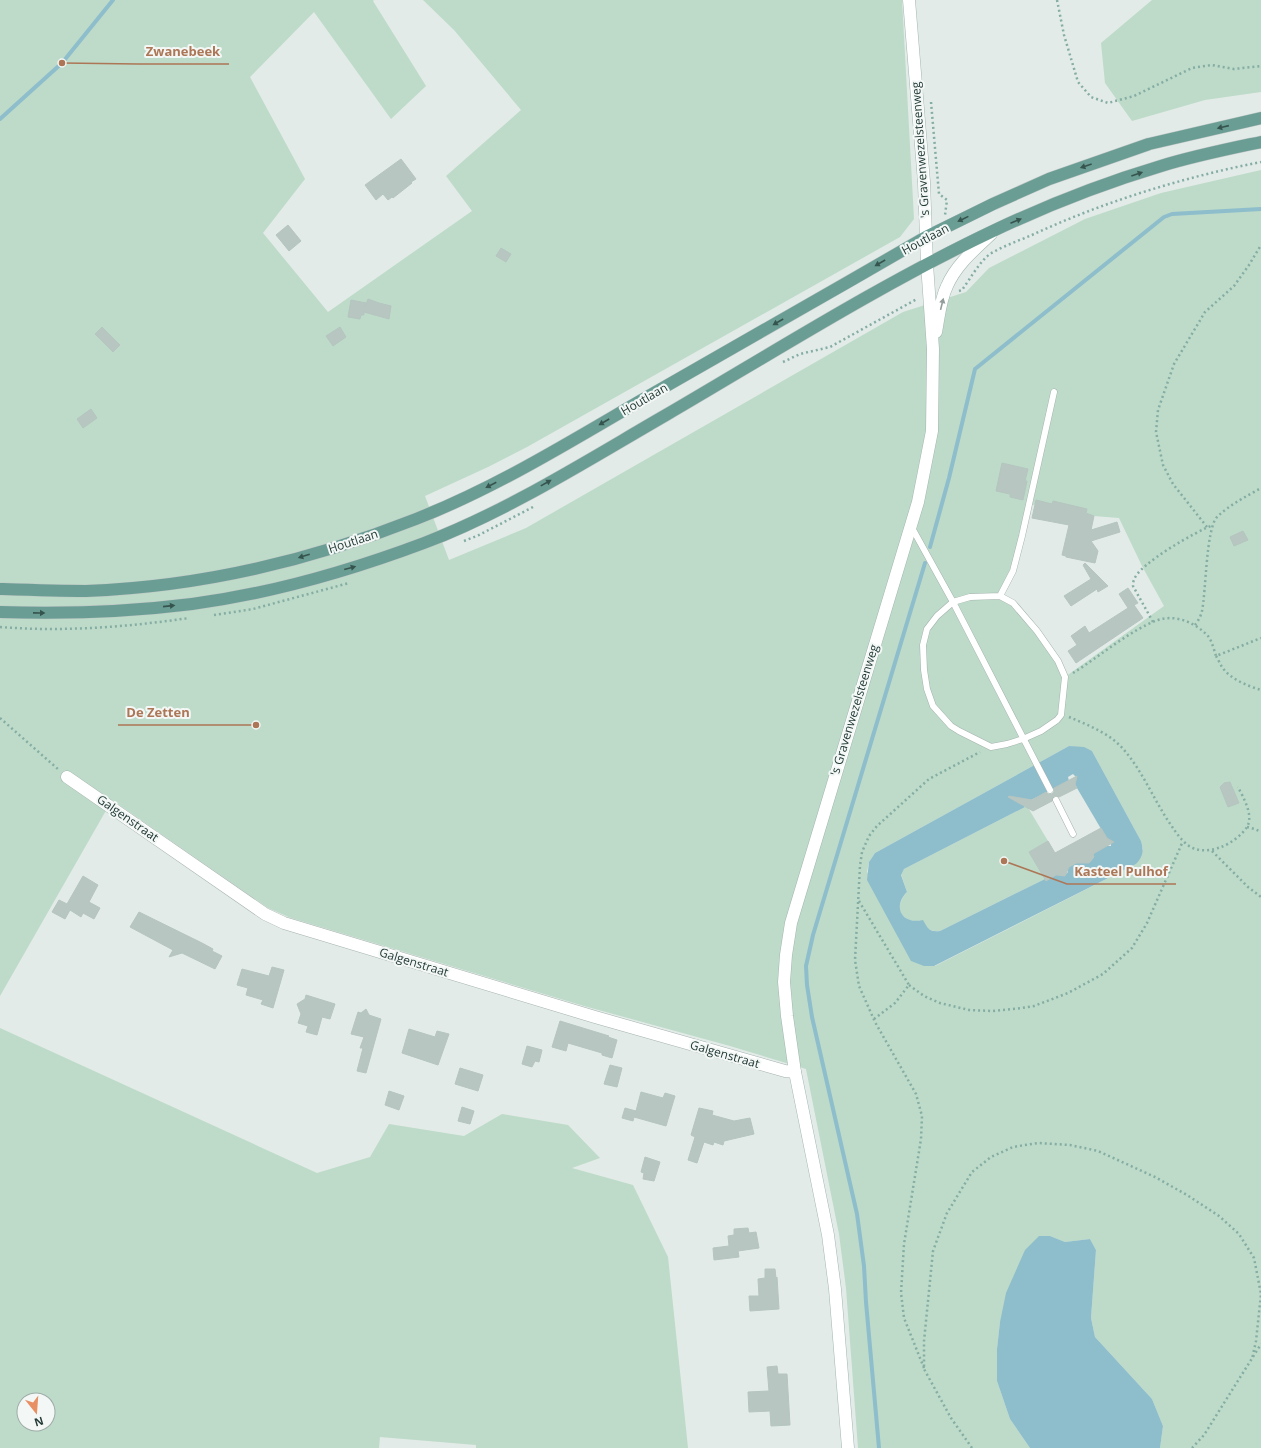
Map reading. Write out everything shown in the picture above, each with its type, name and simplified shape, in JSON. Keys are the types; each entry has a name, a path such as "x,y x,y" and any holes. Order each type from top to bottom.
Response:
{"main road":[{"name":"Houtlaan","path":"0,589 86,591 190,581 241,572 299,558 416,519 467,497 535,462 926,237 994,204 1049,179 1149,144 1261,118"},
{"name":"Houtlaan","path":"0,612 43,614 138,609 194,604 298,582 358,566 425,542 508,505 603,452 814,328 927,264 996,229 1074,196 1162,165 1261,142"}],"street":[{"name":"'s Gravenwezelsteenweg","path":"848,1448 835,1289 828,1235 795,1072 786,1016 784,982 791,923 918,502 932,431 933,349 927,264 924,182 909,0"},
{"name":"'s Gravenwezelsteenweg","path":"933,349 946,287 960,265 996,229"},
{"name":"Galgenstraat","path":"67,777 265,914 284,923 595,1017 777,1069 795,1072"}],"lane":[{"path":"1000,596 1012,570 1022,536 1054,392"},
{"path":"911,525 1050,790"},
{"path":"1000,596 1013,603 1037,631 1058,661 1065,677 1061,714 1052,724 1023,739 991,747 951,726 933,706 927,689 924,670 923,644 927,629 937,616 952,602 970,597 1000,596"},
{"path":"1056,800 1073,834"}],"path":[{"path":"1057,0 1064,35 1078,82 1091,98 1108,103 1134,96 1192,68 1212,65 1234,69 1261,66"},
{"path":"946,287 957,292 962,290 990,255 1048,227 1087,211 1163,186 1261,162"},
{"path":"1207,527 1173,484 1163,465 1158,448 1156,432 1158,410 1174,364 1205,312 1234,286 1261,245"},
{"path":"1195,625 1201,613 1208,547 1212,525 1222,513 1261,488"},
{"path":"1154,622 1133,586 1134,579 1149,563 1212,525"},
{"path":"1065,677 1074,673 1139,629 1159,619 1177,618 1195,625 1208,637 1222,668 1248,686 1261,690"},
{"path":"1216,656 1261,638"},
{"path":"1061,714 1082,722 1116,742 1124,750 1135,765 1166,818 1183,841 1194,849 1212,850 1225,846 1247,827 1250,821 1248,812 1238,787"},
{"path":"0,718 67,777"},
{"path":"972,1448 951,1418 924,1369 904,1318 901,1293 904,1244 921,1139 922,1116 916,1094 874,1019 859,986 855,960 862,852 868,836 929,779 967,758 991,747"},
{"path":"1247,827 1261,832"},
{"path":"859,900 909,985 924,996 940,1003 969,1010 992,1011 1034,1006 1068,993 1103,974 1132,948 1147,923 1183,841"},
{"path":"1212,850 1248,887 1261,897"},
{"path":"874,1019 895,1003 909,985"},
{"path":"924,1369 924,1341 934,1251 947,1213 972,1172 991,1157 1013,1147 1038,1143 1070,1145 1098,1151 1155,1177 1187,1195 1219,1216 1238,1234 1254,1258 1260,1294 1256,1341 1252,1359"},
{"path":"1192,1448 1204,1435 1261,1344"}],"green space":[{"path":"0,0 374,0 373,1 426,86 391,119 314,12 250,77 305,179 263,233 328,312 472,211 446,176 521,110 454,30 423,0 902,0 914,219 900,237 527,447 425,496 449,560 526,528 903,312 966,292 989,268 1085,219 1161,193 1261,170 1261,1448 1160,1448 1163,1426 1152,1399 1095,1337 1091,1318 1096,1250 1090,1239 1065,1242 1050,1236 1000,1322 997,1349 997,1381 1010,1419 1030,1448 858,1448 846,1288 839,1234 806,1069 730,1046 584,1006 291,918 268,908 112,800 0,996","holes":["1052,504 1087,509 1086,513 1094,516 1119,518 1142,566 1164,606 1065,677 1037,631 1013,603 1000,596 1013,571 1029,505","1069,746 1092,751 1141,841 1143,849 1136,864 935,966 867,872 869,862 875,853"]},
{"path":"1152,0 1261,0 1261,92 1205,100 1132,121 1105,83 1101,43"},
{"path":"1027,806 1048,841 1029,852 1045,879 940,931 930,930 916,922 908,920 903,916 900,906 902,899 907,892 901,874 904,869"},
{"path":"0,1028 317,1173 370,1157 389,1124 464,1136 502,1114 568,1125 600,1158 572,1168 633,1185 668,1257 688,1448 476,1448 476,1445 380,1437 379,1448 0,1448"}],"water":[{"path":"1069,746 1084,747 1092,751 1141,841 1143,851 1136,864 934,966 924,966 911,961 867,880 869,862 875,853","holes":["1073,774 1076,777 1074,782 1077,788 1107,839 1111,841 1111,846 1105,846 1093,854 1094,857 1089,863 1082,863 1080,861 1067,868 1068,872 1065,875 1062,876 1057,874 1046,881 1045,879 940,931 931,930 923,920 910,920 902,914 900,903 907,892 901,875 904,869 1027,806 1025,807 1022,803 1025,799 1029,801 1069,781 1068,777"]},
{"path":"1039,1236 1050,1236 1065,1242 1090,1239 1096,1250 1091,1318 1095,1337 1152,1399 1163,1426 1160,1448 1030,1448 1010,1419 997,1381 997,1349 1000,1322 1006,1293 1025,1250"}],"building":[{"path":"401,159 416,179 393,198 392,197 388,200 383,194 376,200 365,185"},
{"path":"288,225 301,241 289,251 276,235"},
{"path":"501,248 511,254 506,262 496,256"},
{"path":"368,299 391,306 389,319 364,312 364,315 361,315 360,319 348,317 351,300 366,303 365,307"},
{"path":"102,327 120,345 113,352 95,334"},
{"path":"340,327 346,337 333,346 326,336"},
{"path":"91,409 97,418 83,428 77,419"},
{"path":"1002,463 1028,469 1023,500 1010,497 1010,494 996,491"},
{"path":"1036,500 1052,504 1053,501 1087,509 1086,513 1094,516 1091,530 1117,522 1120,532 1091,541 1098,551 1095,563 1066,557 1062,555 1069,525 1032,518"},
{"path":"1243,531 1248,540 1234,546 1230,537"},
{"path":"1085,563 1108,586 1098,592 1097,589 1071,606 1064,596 1091,579 1083,565"},
{"path":"1128,588 1138,603 1134,605 1143,618 1076,663 1068,651 1077,645 1071,636 1085,626 1089,633 1128,608 1119,594"},
{"path":"1077,776 1075,785 1077,788 1059,797 1054,796 1052,801 1033,811 1008,797 1032,800 1046,792 1048,794 1052,794 1054,792 1054,788"},
{"path":"1230,782 1239,803 1228,807 1220,787 1224,783"},
{"path":"1101,828 1107,838 1114,842 1093,854 1094,857 1089,863 1076,863 1069,867 1065,876 1056,875 1046,881 1029,852 1048,841 1055,853"},
{"path":"83,876 98,885 89,902 100,908 94,919 83,913 81,917 70,910 65,919 52,912 59,900 67,904"},
{"path":"139,912 213,949 212,951 222,956 215,969 182,953 169,957 173,950 130,927"},
{"path":"272,967 284,970 273,1008 261,1004 263,1000 246,995 248,988 237,985 242,969 269,976"},
{"path":"306,995 335,1004 330,1019 322,1017 317,1035 306,1032 308,1026 298,1023 301,1014 297,1004 305,999"},
{"path":"366,1009 369,1015 381,1019 366,1073 357,1071 363,1048 360,1048 364,1037 351,1034 358,1012 361,1013"},
{"path":"560,1021 609,1036 608,1037 617,1040 612,1058 602,1055 602,1053 568,1043 566,1051 552,1047"},
{"path":"409,1029 435,1037 437,1031 449,1034 438,1065 402,1053"},
{"path":"527,1046 542,1050 539,1062 535,1061 532,1067 522,1064"},
{"path":"610,1065 622,1068 617,1087 604,1084"},
{"path":"460,1068 483,1075 478,1091 455,1084"},
{"path":"389,1091 404,1096 399,1110 385,1105"},
{"path":"641,1092 663,1098 665,1093 675,1096 666,1126 634,1117 633,1121 622,1118 625,1108 636,1111"},
{"path":"462,1107 474,1111 470,1124 458,1121"},
{"path":"699,1108 713,1111 712,1115 734,1121 750,1118 754,1134 724,1141 723,1145 714,1142 713,1145 704,1142 697,1163 688,1160 695,1137 691,1135"},
{"path":"645,1157 660,1162 654,1181 643,1179 644,1173 641,1172"},
{"path":"748,1228 749,1233 756,1232 759,1248 738,1251 739,1257 714,1260 713,1248 729,1246 728,1236 734,1235 734,1229"},
{"path":"765,1269 775,1269 779,1309 750,1311 749,1296 759,1296 758,1279 765,1278"},
{"path":"777,1366 778,1374 787,1374 790,1425 771,1426 770,1411 749,1412 748,1392 769,1391 767,1367"}],"waterway":[{"path":"0,119 62,63 113,0"},
{"path":"930,547 949,478 975,369 1164,217 1172,214 1261,209"},
{"path":"879,1448 864,1266 857,1214 812,1017 807,985 806,966 813,935 925,563"}],"place":[{"name":"Zwanebeek","path":"62,63"},
{"name":"De Zetten","path":"256,725"},
{"name":"Kasteel Pulhof","path":"1004,861"}]}
